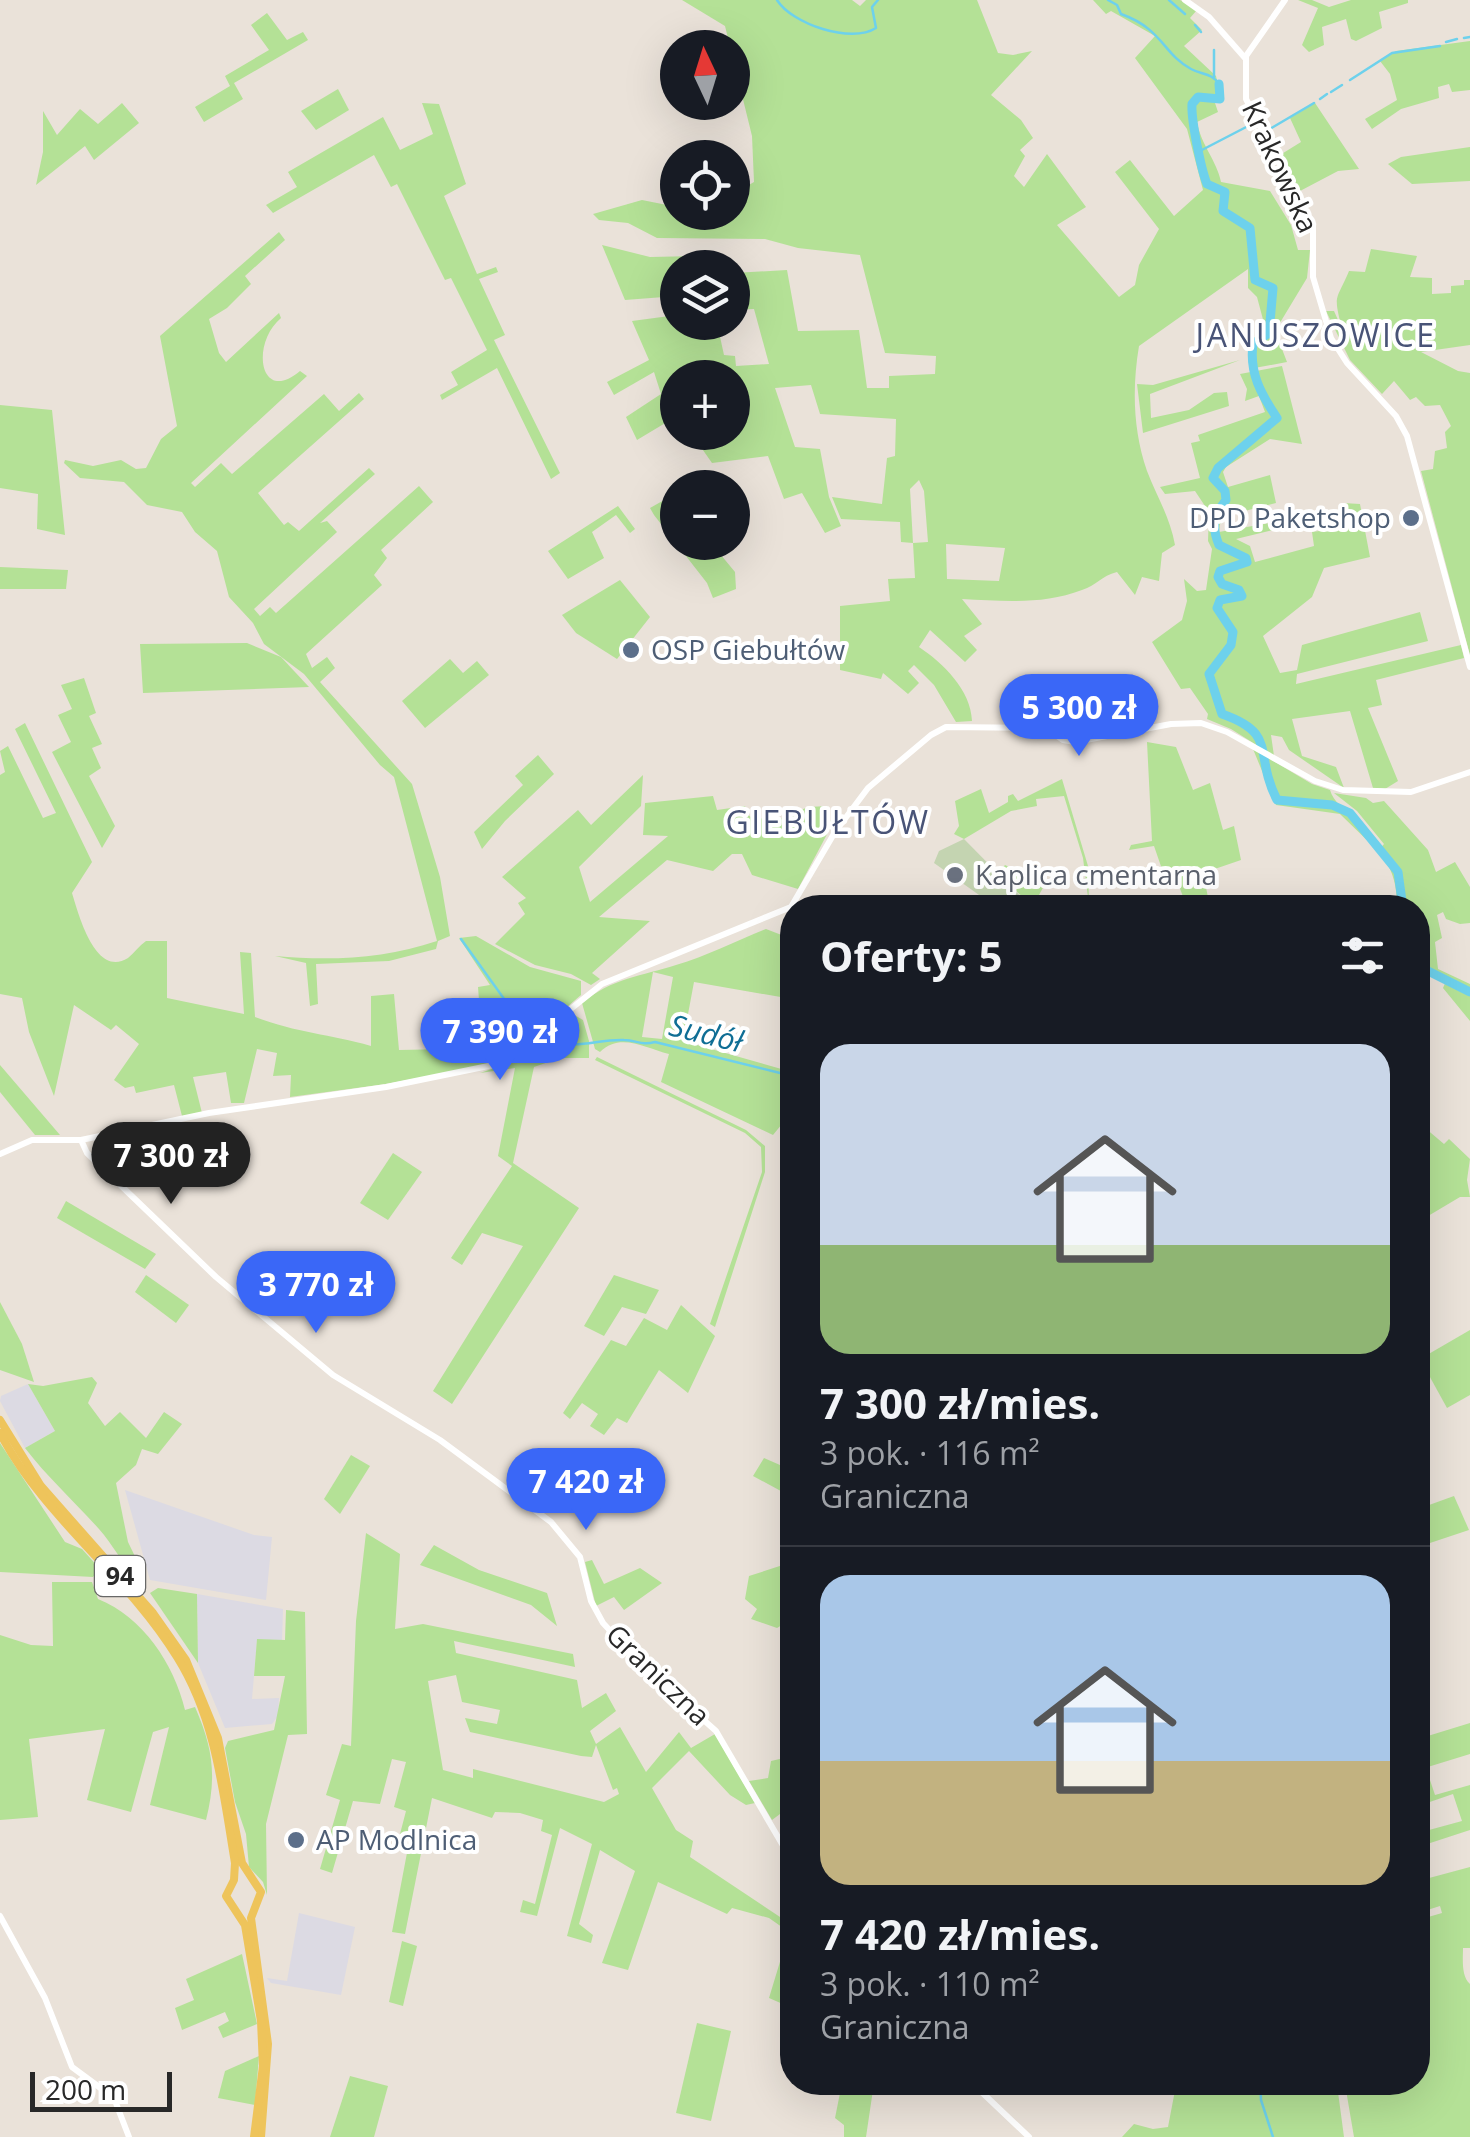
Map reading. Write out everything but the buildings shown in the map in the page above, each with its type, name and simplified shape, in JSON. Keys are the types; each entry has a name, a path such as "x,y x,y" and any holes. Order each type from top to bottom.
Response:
{"main road":[{"name":"94","path":"0,1420 41,1486 153,1613 186,1660 218,1738 242,1864 261,1892 253,1908 252,1928 268,2044 257,2137"},
{"name":"94","path":"0,1433 37,1489 158,1629 191,1681 216,1754 235,1863 234,1880 226,1896 237,1910 247,1935 262,2038 257,2137"},
{"path":"234,1880 251,1878"},
{"path":"237,1910 253,1908"}],"street":[{"path":"1185,0 1209,17 1246,58 1285,0"},
{"name":"Krakowska","path":"1246,58 1244,83 1249,107 1313,226 1312,275 1329,334 1347,363 1396,416 1414,454 1470,668"},
{"path":"798,895 835,832 866,791 932,735 955,726 1046,728 1063,740 1075,742 1171,724 1201,723 1315,781 1351,791 1410,792 1470,772"},
{"path":"0,1154 32,1140 81,1140 209,1113 386,1087 503,1063 602,984 780,911"},
{"name":"Graniczna","path":"81,1140 87,1153 216,1277 333,1375 440,1440 546,1517 578,1553 590,1598 602,1623 716,1731 780,1840"},
{"path":"0,1916 40,1989 72,2066 114,2098 129,2137"},
{"path":"985,2095 1029,2137"}],"shaded area":[{"path":"28,1384 55,1431 25,1448 0,1401 1,1396"},
{"path":"125,1490 254,1535 272,1537 266,1600 150,1580"},
{"path":"197,1594 283,1609 282,1642 257,1640 252,1699 279,1698 278,1716 272,1724 225,1728 198,1663"},
{"path":"299,1913 355,1927 341,1995 271,1983 267,1978 287,1981"}],"green space":[{"path":"682,0 852,0 860,6 866,0 977,0 998,53 1032,51 991,95 1021,120 1033,138 1020,150 1025,156 1014,176 1024,187 1047,154 1086,207 1057,225 1119,297 1135,285 1139,265 1159,229 1115,172 1130,160 1174,216 1203,190 1187,129 1135,58 1155,36 1111,11 1106,14 1093,0 1180,0 1197,10 1190,18 1202,30 1184,46 1216,76 1222,102 1215,103 1218,112 1197,122 1221,182 1270,191 1291,225 1298,250 1310,250 1307,278 1275,331 1287,362 1249,369 1250,342 1265,327 1257,297 1248,288 1248,269 1139,346 1136,425 1147,471 1175,545 1162,553 1159,581 1142,577 1135,595 1117,572 1087,588 1053,598 962,599 982,624 964,636 977,650 965,662 930,630 919,647 954,678 967,699 972,721 956,722 934,685 914,665 908,671 919,683 908,694 883,673 881,679 840,670 840,606 890,601 888,579 915,578 913,543 901,542 900,522 841,519 832,497 882,504 887,458 895,456 896,419 820,414 811,385 775,388 795,447 820,449 829,497 841,526 825,533 802,493 784,499 768,456 712,463 703,450 750,450 750,365 769,364 754,309 750,309 750,272 787,270 798,331 859,330 867,388 889,388 889,376 935,374 936,356 885,353 860,255 798,248 765,239 657,238 628,223 599,220 593,214 642,200 660,204 660,230 750,230 750,184 754,182 748,120 750,30 726,30","holes":["919,480 924,491 928,542 913,543 910,489","946,544 1005,548 999,581 947,579"]},
{"path":"1298,0 1312,0 1329,7 1351,0 1408,3 1379,12 1382,28 1356,41 1351,39 1346,19 1322,27 1324,45 1309,52 1302,45 1318,8"},
{"path":"267,13 287,40 303,32 308,40 234,83 243,99 204,122 195,107 230,86 225,76 269,50 251,25"},
{"path":"1470,41 1470,90 1452,92 1449,84 1438,87 1439,98 1401,109 1372,129 1365,119 1397,100 1390,74 1380,61 1396,51"},
{"path":"338,89 349,110 316,130 301,111"},
{"path":"122,103 139,123 94,160 85,146 36,185 43,152 43,111 57,135 80,109 98,124"},
{"path":"422,103 439,104 466,184 444,196 477,274 496,267 498,272 479,279 505,335 494,340 560,473 551,479 497,368 442,400 440,395 458,385 451,372 487,350 451,278 445,280 397,184 391,187 374,155 273,213 266,205 297,187 288,172 383,117 400,150 433,134"},
{"path":"1315,103 1359,169 1338,171 1300,191 1280,155 1301,142 1290,118"},
{"path":"1470,147 1470,181 1412,184 1388,164 1401,157"},
{"path":"279,232 285,240 245,276 251,284 227,308 209,319 219,353 226,362 279,313 281,318 265,342 264,367 268,376 276,381 286,380 300,371 307,376 191,483 195,487 221,463 232,474 324,394 339,411 359,393 364,399 258,493 284,525 288,522 299,531 369,468 375,474 320,523 327,521 337,532 254,609 260,616 270,607 276,613 419,486 433,502 381,550 387,558 374,575 382,585 306,654 312,668 327,657 335,668 320,682 412,784 440,877 450,936 438,941 436,949 389,961 316,964 318,1004 310,1006 306,963 275,956 357,957 437,941 394,777 304,674 264,644 253,623 229,597 217,551 195,532 182,512 147,505 124,482 80,478 64,463 65,460 93,466 121,460 136,469 146,468 161,439 177,426 160,336"},
{"path":"602,245 660,257 660,297 625,300"},
{"path":"1371,249 1417,256 1410,277 1432,278 1432,294 1451,293 1451,286 1470,280 1470,345 1421,352 1470,373 1470,655 1421,471 1433,469 1435,451 1447,448 1445,432 1451,426 1440,405 1425,406 1416,397 1410,400 1394,381 1382,394 1350,360 1326,311 1334,311 1342,329 1339,293 1349,271 1365,272"},
{"path":"660,317 660,340 721,340 724,355 735,356 735,360 660,360 660,391 654,372 614,395 607,382 649,360 632,321"},
{"path":"1240,360 1150,394 1151,418 1189,410 1214,393 1227,392 1229,406 1143,433 1137,384 1153,385"},
{"path":"1282,366 1302,444 1270,439 1226,467 1223,472 1228,487 1270,475 1276,503 1233,514 1220,524 1219,532 1280,521 1281,528 1236,539 1250,546 1255,562 1314,546 1312,532 1327,530 1330,519 1345,516 1343,503 1360,504 1370,557 1324,568 1312,597 1263,636 1280,673 1297,670 1302,645 1420,612 1428,641 1297,674 1296,684 1461,645 1464,658 1376,680 1382,705 1368,708 1398,781 1385,789 1373,788 1350,711 1292,719 1302,756 1336,767 1344,788 1289,750 1282,737 1271,735 1274,756 1207,719 1208,714 1190,688 1181,689 1152,642 1182,620 1187,601 1184,579 1197,591 1206,590 1212,549 1208,541 1209,512 1195,491 1165,494 1160,487 1200,478 1191,443 1200,441 1198,435 1265,412 1259,396 1245,401 1247,389 1240,374"},
{"path":"660,395 660,426 637,440 626,417"},
{"path":"0,405 52,410 65,535 37,529 38,494 0,488"},
{"path":"660,502 660,523 654,515 650,508"},
{"path":"618,506 635,529 630,533 616,515 592,532 604,558 568,579 548,551"},
{"path":"689,560 725,560 735,572 736,589 713,598"},
{"path":"0,567 68,570 66,589 0,589"},
{"path":"620,580 650,617 617,659 576,633 562,615"},
{"path":"247,643 281,657 309,687 143,693 140,644"},
{"path":"450,659 463,673 477,661 489,675 425,728 402,701"},
{"path":"84,678 96,713 89,716 102,744 92,748 101,768 89,776 115,826 102,848 52,752 71,742 58,715 72,709 61,685"},
{"path":"25,723 92,862 72,893 90,941 97,952 116,962 128,958 146,941 167,941 167,998 244,1014 240,952 251,953 255,1017 371,1046 371,996 394,994 399,1050 448,1049 482,1039 478,987 490,985 459,938 476,936 530,967 581,981 581,995 498,1063 386,1084 290,1097 291,1075 273,1076 277,1053 257,1049 244,1103 231,1103 226,1072 193,1077 202,1113 182,1116 174,1085 136,1093 134,1086 125,1088 114,1080 139,1044 116,1025 111,1030 74,1005 54,1096 29,1032 22,998 0,994 0,775 5,772 0,751 8,746 43,818 56,813 15,729"},
{"path":"1147,742 1176,747 1193,790 1210,783 1223,830 1234,826 1241,860 1203,873 1208,895 1182,895 1174,873 1164,875 1154,846 1129,850 1131,845 1152,841"},
{"path":"1253,749 1312,784 1330,790 1339,805 1368,829 1377,845 1374,847 1340,814 1276,805"},
{"path":"538,755 554,774 482,849 474,832 523,785 515,776"},
{"path":"643,775 641,806 579,867 590,902 668,836 643,835 645,803 713,796 717,810 745,806 748,815 756,820 770,816 775,821 808,807 828,806 822,814 833,823 798,889 752,875 742,854 732,854 713,871 667,860 599,917 650,921 592,973 600,979 591,985 571,974 535,965 495,944 525,914 518,903 526,898 502,877 578,810 591,825"},
{"path":"1062,779 1088,866 1089,895 1083,858 1064,796 1036,799 1037,806 1011,811 964,839 954,834 959,826 955,801 981,789 989,813 1008,802 1008,796 1013,794 1018,801"},
{"path":"1334,793 1366,798 1373,803 1384,801 1428,850 1436,872 1455,862 1470,887 1470,923 1446,919 1443,912 1437,915 1442,938 1435,942 1438,969 1470,984 1470,1021 1443,988 1446,981 1430,975 1430,895 1396,895 1393,877 1378,851 1384,844 1357,811"},
{"path":"964,839 1019,895 979,895 934,863 939,851"},
{"path":"1005,865 1045,884 1039,895 1021,895 997,874"},
{"path":"766,929 780,934 780,997 694,982 683,1041 780,1069 780,1126 773,1135 661,1082 669,1054 624,1042 600,1052 595,1049 582,1003 616,983 688,961","holes":["653,972 673,977 662,1039 642,1037"]},
{"path":"571,1013 583,1020 589,1058 560,1058 534,1067 513,1163 579,1208 452,1404 433,1391 523,1246 482,1233 462,1265 451,1258 512,1166 498,1156 515,1068 480,1073 515,1061"},
{"path":"597,1057 746,1130 765,1146 765,1172 715,1327 710,1324 762,1172 761,1147 745,1133 595,1060"},
{"path":"0,1065 60,1135 35,1135 0,1092"},
{"path":"1430,1132 1444,1144 1449,1139 1470,1159 1470,1197 1460,1197 1430,1215"},
{"path":"393,1153 422,1172 388,1220 360,1203"},
{"path":"66,1201 156,1254 145,1269 57,1218"},
{"path":"146,1275 189,1305 176,1323 135,1292"},
{"path":"614,1275 659,1290 646,1314 622,1307 604,1336 584,1326"},
{"path":"0,1302 22,1344 34,1382 0,1370"},
{"path":"681,1305 715,1336 688,1393 659,1370 627,1423 617,1418 604,1435 590,1426 598,1414 582,1403 570,1419 563,1413 611,1340 626,1346 644,1318 667,1330"},
{"path":"1470,1330 1470,1395 1447,1408 1430,1377 1430,1353"},
{"path":"92,1377 97,1383 88,1403 105,1426 120,1412 146,1438 164,1412 182,1424 158,1454 142,1449 136,1465 116,1483 128,1542 146,1579 137,1579 99,1529 25,1448 55,1431 28,1384 43,1386"},
{"path":"0,1443 65,1542 82,1549 100,1569 93,1577 0,1572"},
{"path":"351,1455 370,1466 340,1514 324,1499"},
{"path":"764,1458 780,1465 780,1491 753,1476"},
{"path":"1454,1496 1469,1530 1430,1543 1430,1505"},
{"path":"366,1533 400,1554 395,1629 423,1624 573,1654 575,1667 454,1641 456,1653 577,1680 582,1708 606,1693 616,1711 590,1731 596,1744 620,1727 646,1772 679,1732 691,1748 715,1734 755,1803 746,1805 730,1795 689,1751 652,1788 676,1830 693,1841 690,1857 780,1917 780,1926 769,1918 732,1908 727,1914 658,1882 628,1970 602,1963 635,1871 600,1850 579,1924 593,1935 591,1943 567,1936 592,1844 560,1828 537,1916 520,1912 523,1900 535,1904 552,1835 541,1831 543,1820 520,1813 495,1812 492,1818 432,1798 405,1934 392,1932 410,1837 400,1834 406,1811 394,1807 406,1762 392,1759 380,1804 353,1801 332,1873 320,1869 340,1800 326,1795 342,1744 351,1746 356,1621","holes":["456,1675 462,1702 500,1710 497,1724 465,1718 470,1732 581,1756 592,1757 596,1745 613,1790 617,1788 619,1794 604,1802 473,1769 473,1778 443,1770 428,1681"]},
{"path":"434,1545 479,1570 547,1593 557,1626 531,1605 420,1565"},
{"path":"592,1560 604,1584 640,1568 662,1583 624,1610 614,1597 596,1606 585,1562"},
{"path":"780,1566 777,1628 751,1619 757,1609 745,1599 749,1576"},
{"path":"52,1582 92,1582 98,1599 129,1617 165,1659 185,1710 195,1707 206,1736 212,1776 206,1820 150,1805 169,1727 153,1732 131,1812 87,1800 105,1729 29,1739 38,1817 0,1820 0,1635 31,1645 53,1646"},
{"path":"158,1588 197,1594 198,1663 150,1593"},
{"path":"286,1610 305,1612 307,1734 288,1735 266,1824 267,1895 263,1882 249,1867 246,1834 235,1802 225,1748 228,1741 274,1730 285,1676 254,1676 257,1639 285,1640"},
{"path":"1470,1723 1470,1754 1430,1766 1430,1735"},
{"path":"780,1759 780,1814 772,1820 749,1781 768,1778 771,1761"},
{"path":"1430,1780 1435,1795 1470,1785 1470,1830 1430,1843 1430,1830 1462,1821 1453,1794 1430,1802"},
{"path":"1470,1867 1470,1948 1463,1948 1463,1957 1470,1984 1470,2137 1354,2137 1347,2095 1430,2095 1430,1916 1442,1913 1440,1906 1430,1909 1430,1878"},
{"path":"402,1941 417,1946 403,2006 389,2002"},
{"path":"242,1954 257,2024 223,2038 218,2027 229,2021 225,2012 182,2030 175,2008 194,2000 186,1979"},
{"path":"780,1962 780,2003 769,1998"},
{"path":"697,2023 731,2031 711,2121 676,2113"},
{"path":"259,2056 255,2105 218,2098 225,2071"},
{"path":"350,2076 388,2086 374,2137 330,2137"},
{"path":"840,2095 872,2095 866,2137 844,2137 844,2125 835,2118"},
{"path":"1174,2095 1338,2095 1344,2137 1122,2137 1134,2124 1153,2129 1168,2127"}],"waterway":[{"path":"777,0 808,24 852,34 876,28 872,7 878,0"},
{"path":"1108,0 1117,5 1121,14 1146,27 1182,63 1219,84"},
{"path":"1169,0 1185,14"},
{"path":"1195,25 1201,32"},
{"path":"1464,38 1470,37"},
{"path":"1446,42 1457,39"},
{"path":"1350,80 1392,53 1440,46"},
{"path":"1214,50 1214,77"},
{"path":"1219,84 1220,99 1198,97 1192,104 1195,132 1207,184 1225,192 1223,211 1250,228 1255,280 1273,288 1269,333 1253,344 1252,355 1258,383 1277,418 1218,468 1213,478 1225,491 1226,500 1215,521 1219,545 1247,562 1220,571 1222,584 1239,590 1242,596 1220,600 1217,608 1233,632 1231,645 1209,674 1222,714 1251,729 1258,738 1277,800 1332,805 1350,813 1398,872 1401,895"},
{"path":"1331,92 1342,85"},
{"path":"1320,99 1327,94"},
{"path":"1268,130 1314,103"},
{"path":"1198,152 1252,124"},
{"name":"Sudół","path":"461,939 520,1021"},
{"path":"1430,972 1470,992"},
{"name":"Sudół","path":"524,1028 530,1034"},
{"name":"Sudół","path":"550,1040 569,1044 655,1042 780,1073"},
{"name":"Sudół","path":"1261,2095 1273,2137"}],"place":[{"name":"DPD Paketshop","path":"1411,518"},
{"name":"OSP Giebułtów","path":"631,650"},
{"name":"Kaplica cmentarna","path":"955,875"},
{"name":"AP Modlnica","path":"296,1840"}],"district":[{"name":"JANUSZOWICE","path":"1316,336"},
{"name":"GIEBUŁTÓW","path":"828,823"}]}
